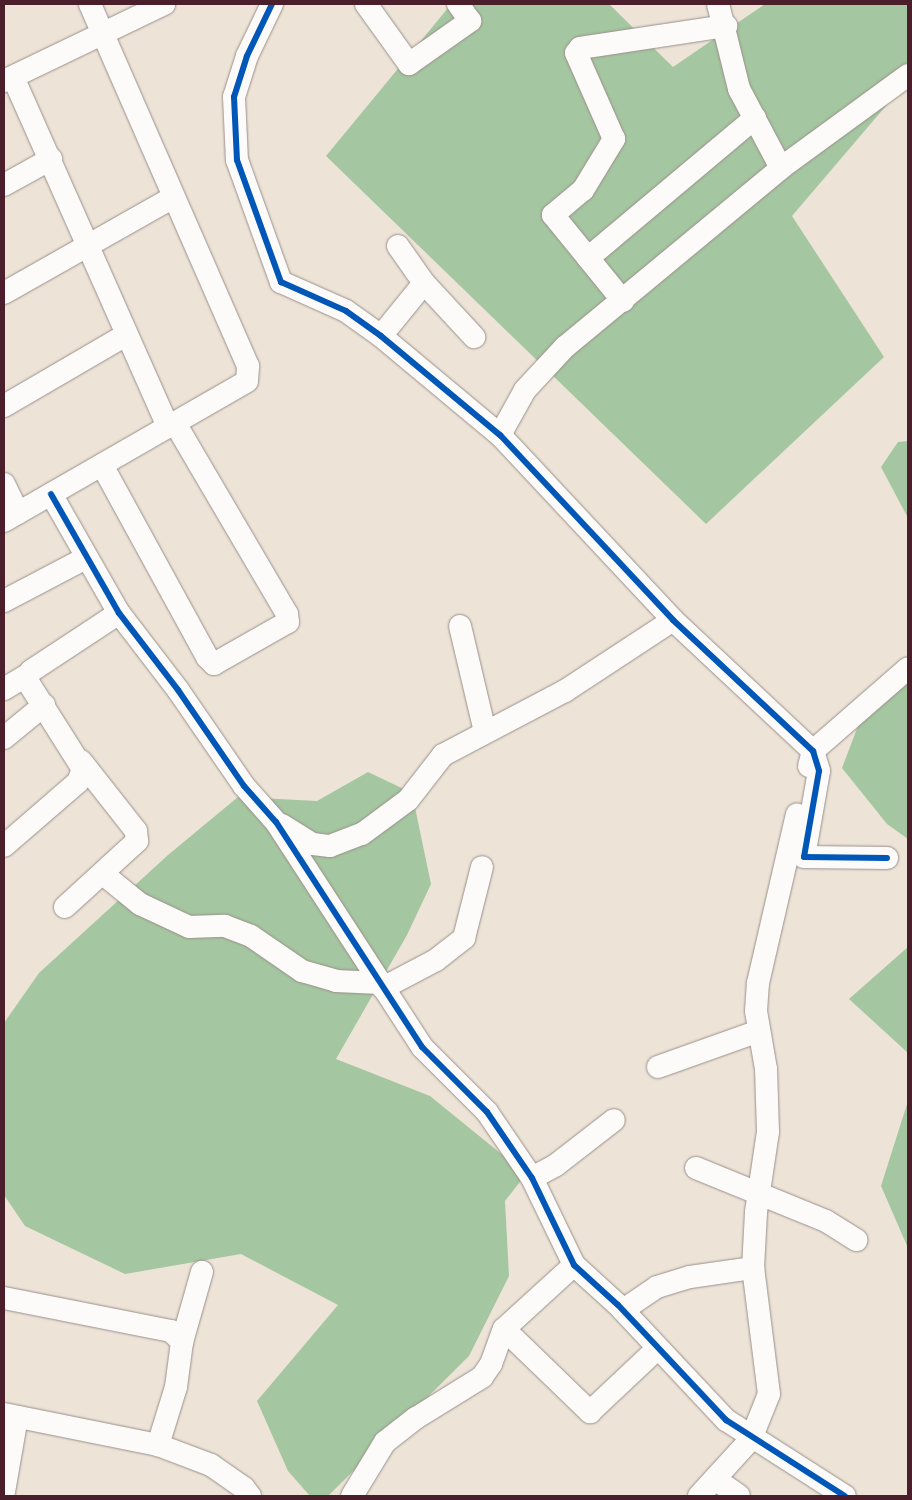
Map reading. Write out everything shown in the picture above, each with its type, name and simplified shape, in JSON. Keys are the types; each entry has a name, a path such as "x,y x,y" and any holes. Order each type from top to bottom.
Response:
{"street":[{"path":"4,484 11,517 247,381 248,366 172,198 104,33 90,4"},
{"path":"102,465 206,658 214,664 288,622 287,614 172,425 126,335 89,244 51,159 8,79 164,4"},
{"path":"272,4 247,56 234,98 237,160 281,282 346,311 382,336 500,435 673,620 813,751 819,771 804,856 887,858"},
{"path":"366,4 409,64 470,21 458,4"},
{"path":"718,4 726,26 739,89 781,168"},
{"path":"623,301 553,215 583,190 614,139 576,53 580,48 726,26"},
{"path":"500,435 525,390 565,347 623,301 781,168 908,75"},
{"path":"588,258 755,118"},
{"path":"4,186 51,159"},
{"path":"4,293 172,198"},
{"path":"398,246 424,283 474,336"},
{"path":"382,336 424,283"},
{"path":"4,406 126,335"},
{"path":"51,494 119,613 178,690 244,786 276,822 422,1047 487,1112 532,1178 574,1266 623,1310 726,1420 752,1439 845,1496"},
{"path":"4,601 86,558"},
{"path":"4,689 119,613"},
{"path":"276,822 312,844 330,846 362,834 408,800 443,755 565,691 673,620"},
{"path":"460,626 485,732"},
{"path":"699,1496 752,1439 765,1409 769,1385 753,1268 759,1193 768,1132 766,1069 756,1011 758,983 813,751 908,668"},
{"path":"29,674 26,679 81,761 136,830 137,841 131,850 65,907"},
{"path":"4,738 44,705"},
{"path":"4,846 78,782 83,769 81,761"},
{"path":"103,874 140,904 188,927 225,926 251,936 302,971 336,981 381,985 436,960 464,938 482,867"},
{"path":"658,1067 759,1032"},
{"path":"532,1178 556,1165 614,1120"},
{"path":"696,1168 826,1221 857,1240"},
{"path":"352,1496 385,1442 416,1418 482,1378 491,1364 504,1328 574,1266"},
{"path":"623,1310 665,1285 690,1277 753,1268"},
{"path":"158,1445 176,1387 182,1342 202,1272"},
{"path":"4,1298 171,1331 182,1342"},
{"path":"504,1328 590,1412 658,1348"},
{"path":"4,1492 10,1415 158,1445 211,1465 244,1488 250,1496"},
{"path":"715,1479 739,1496"}],"green space":[{"path":"463,4 609,4 673,67 765,4 908,4 908,80 792,216 884,357 706,524 326,156 448,8"},
{"path":"908,441 908,518 881,467 898,442"},
{"path":"908,665 908,839 887,824 842,768 866,705"},
{"path":"368,772 412,793 431,884 407,935 336,1059 430,1096 526,1174 505,1201 509,1276 469,1356 328,1496 310,1496 288,1471 257,1401 338,1305 241,1254 125,1274 25,1226 4,1195 4,1023 39,973 168,855 238,797 317,801"},
{"path":"908,947 908,1053 849,999"},
{"path":"908,1101 908,1248 881,1186"}],"cycle path":[{"path":"272,4 247,56 234,97 237,160 281,282 346,311 381,336 500,435 673,620 813,751 819,771 804,857 887,858"},
{"path":"51,494 119,613 178,690 244,786 276,822 422,1047 487,1112 532,1178 574,1265 618,1305 726,1420 845,1496"}]}
